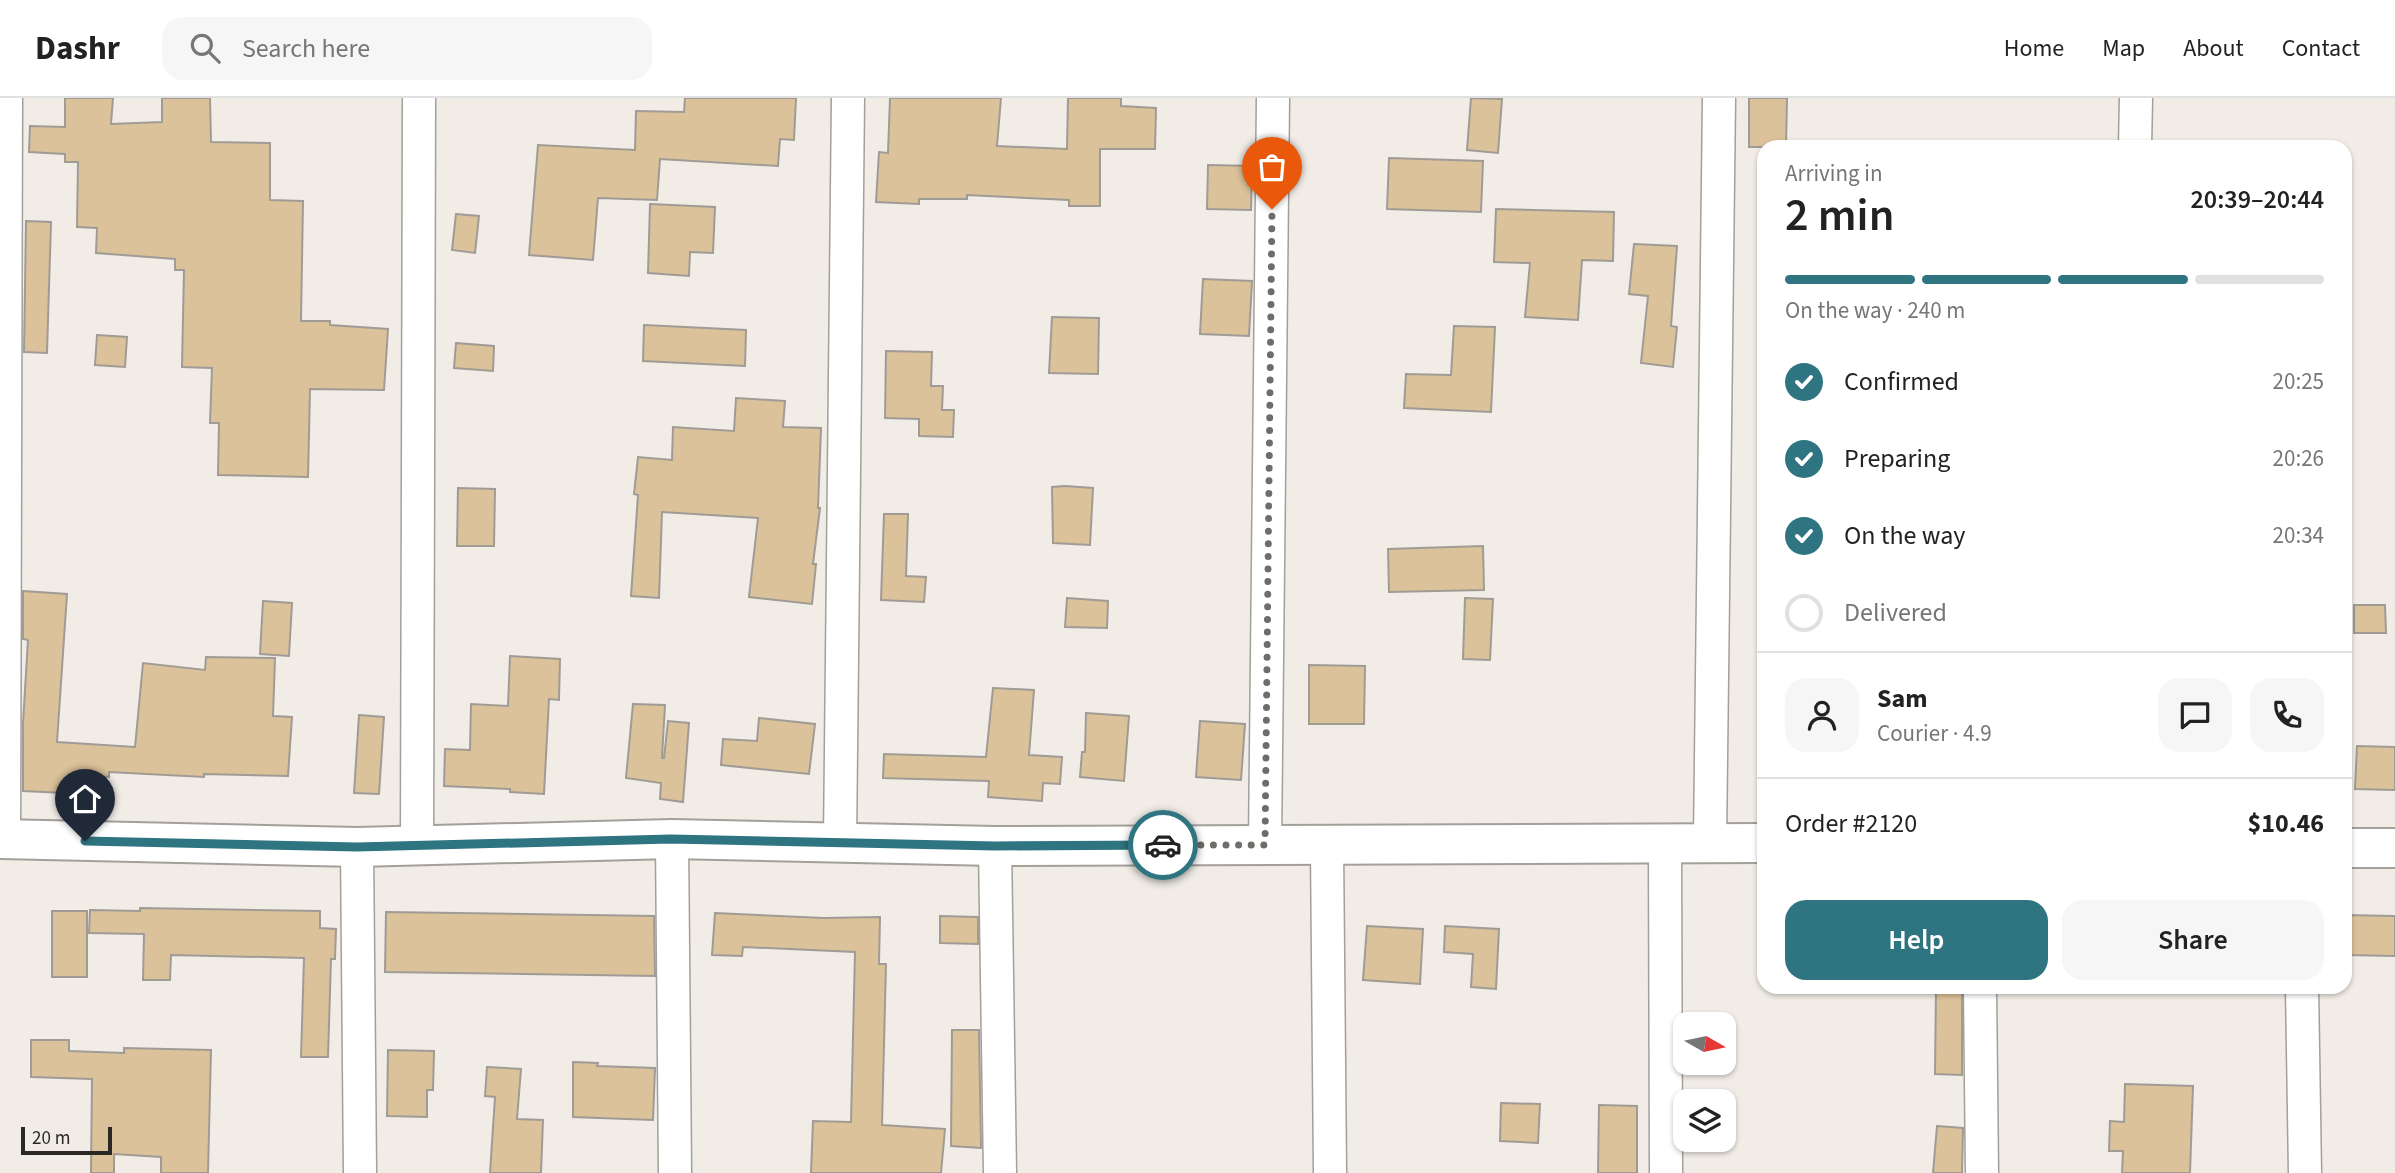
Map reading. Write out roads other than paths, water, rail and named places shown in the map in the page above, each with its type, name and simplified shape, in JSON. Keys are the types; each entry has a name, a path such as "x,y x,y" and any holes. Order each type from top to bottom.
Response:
{"main road":[{"path":"2,839 357,847 671,839 995,846 1757,843"},
{"path":"2352,848 2395,848"}],"street":[{"path":"2,839 6,98"},
{"path":"416,845 419,98"},
{"path":"840,843 848,98"},
{"path":"1265,845 1273,98"},
{"path":"1710,842 1719,98"},
{"path":"2135,140 2136,98"},
{"path":"671,839 675,1173"},
{"path":"1665,843 1666,1173"},
{"path":"995,846 1000,1173"},
{"path":"1327,846 1330,1173"},
{"path":"357,847 360,1173"},
{"path":"1980,994 1982,1173"},
{"path":"2302,994 2305,1173"}]}
